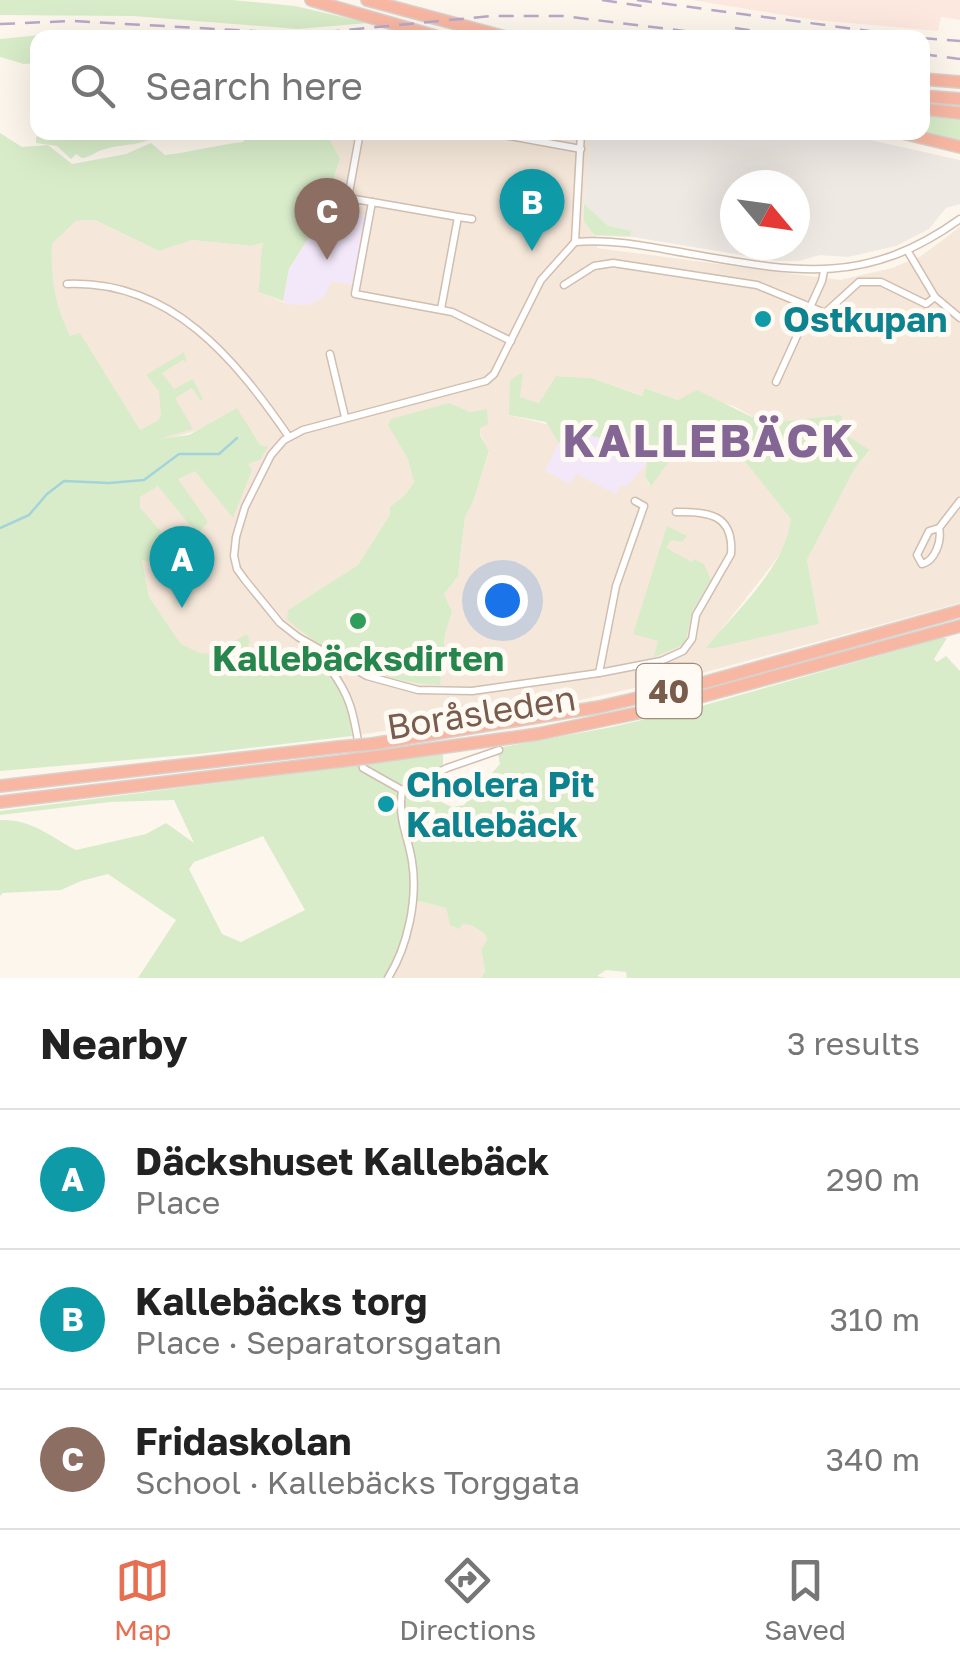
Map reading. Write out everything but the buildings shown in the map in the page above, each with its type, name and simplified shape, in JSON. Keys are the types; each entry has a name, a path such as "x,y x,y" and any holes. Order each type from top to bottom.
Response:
{"highway":[{"path":"311,0 414,30"},
{"path":"367,0 479,30"},
{"path":"930,80 960,82"},
{"path":"930,97 960,100"},
{"path":"930,110 960,112"},
{"path":"930,139 960,146"},
{"name":"Boråsleden","path":"0,802 342,761 373,750 599,707 706,682 960,611"},
{"name":"Boråsleden","path":"0,786 339,747 373,750 520,737 652,710 960,626"}],"street":[{"path":"359,140 348,198 472,220"},
{"path":"534,140 581,148"},
{"path":"581,140 575,242 541,280 494,374 486,380 345,417 289,437 271,454 258,475 236,536 234,563 284,626 332,659 379,681 434,692 472,691 599,673 674,657 692,639 696,614 731,554 732,542 730,530 715,516 676,512"},
{"path":"372,202 355,294 442,309 511,342"},
{"path":"442,309 458,217"},
{"path":"575,242 626,244 783,269 824,271 870,264 907,250 960,219"},
{"path":"907,250 934,297 960,318"},
{"path":"564,285 594,266 630,263 757,285 828,312 858,282 881,282 926,304 934,297"},
{"path":"776,382 824,271"},
{"path":"68,284 117,287 188,322 242,371 289,437"},
{"path":"330,354 345,417"},
{"path":"599,673 616,586 644,506 634,501"},
{"path":"940,528 941,539 930,560 922,564 917,555 929,531 940,528 960,501"},
{"path":"332,659 330,669 348,695 354,712 363,768 402,790"},
{"path":"402,790 447,768 500,750"},
{"path":"388,978 404,942 413,889 413,866 400,819 402,790"}],"shaded area":[{"path":"692,0 960,0 960,20 941,17 938,31 815,20"},
{"path":"330,140 590,140 583,212 597,236 597,248 840,280 892,268 921,256 960,227 960,603 702,673 571,702 352,736 350,710 317,676 302,676 281,664 274,644 256,659 244,653 247,635 211,654 200,654 181,644 149,597 142,559 160,563 175,548 140,507 140,497 194,471 230,469 260,460 200,430 147,440 98,396 60,320 51,283 52,244 76,221 95,220 159,251 192,240 251,246 264,243 258,292 288,304 332,281 366,216 325,208 340,159","holes":["522,372 519,397 539,403 557,376 592,378 643,396 646,388 678,400 692,394 736,407 753,417 870,451 855,468 807,560 819,624 707,648 789,540 792,519 744,459 685,447 650,486 645,477 650,449 509,415 512,390","461,409 470,412 489,452 465,517 458,575 444,594 452,612 445,635 441,678 379,675 303,634 289,610 358,565 389,516 390,507 414,482 407,457"]},
{"path":"590,140 870,140 960,160 960,204 946,208 929,229 896,246 848,257 810,258 810,170 720,170 720,252 633,237 597,236 586,227 583,212"},
{"path":"325,208 366,216 354,285 332,281 323,298 308,305 288,304 283,301 289,270 319,226"},
{"path":"580,433 650,449 648,462 616,494 576,474 571,484 545,471 559,443"},
{"path":"409,902 446,908 449,920 471,925 485,934 487,940 481,949 485,973 481,978 384,978 395,961"}],"green space":[{"path":"0,0 232,0 295,6 368,23 298,29 133,16 0,15"},
{"path":"30,36 30,64 0,57 0,39"},
{"path":"930,117 960,120 960,141 930,134"},
{"path":"0,133 22,147 48,145 72,164 126,154 151,143 165,155 243,142 330,140 340,159 319,226 289,269 283,301 258,292 263,243 251,246 192,240 159,251 95,220 76,221 52,244 53,281 70,336 80,333 140,430 161,416 159,391 146,375 184,352 187,363 183,360 162,373 174,389 193,379 203,399 192,388 175,398 193,429 159,439 189,435 237,408 260,445 268,447 260,460 248,464 252,470 233,518 195,471 178,479 208,522 197,534 158,486 140,497 140,507 175,548 172,561 164,566 142,560 149,597 181,644 200,653 211,654 247,634 250,642 244,653 251,658 261,657 262,646 270,641 291,670 317,676 323,670 331,675 345,698 352,736 0,771"},
{"path":"148,140 82,158 76,154 71,159 57,146 36,143"},
{"path":"584,204 608,226 631,231 630,236 594,235 584,221"},
{"path":"523,372 520,397 539,403 556,376 592,378 642,396 645,388 678,400 697,390 752,417 765,414 778,422 841,415 846,435 870,450 855,468 807,560 819,624 706,648 769,572 787,537 791,519 744,460 685,447 673,456 651,486 645,477 649,449 580,433 559,443 546,422 509,415 510,380"},
{"path":"449,403 470,412 487,409 488,424 480,428 480,435 489,451 465,517 458,576 444,594 452,612 445,635 440,685 398,679 358,666 320,645 287,619 288,610 358,565 389,516 390,507 414,482 407,457 388,425 391,419"},
{"path":"667,526 687,536 682,542 671,540 666,548 704,564 711,580 693,610 685,644 654,657 658,641 633,634"},
{"path":"947,638 934,659 937,662 946,656 960,671 960,978 627,978 626,972 606,970 597,976 606,978 481,978 485,972 481,949 487,940 485,934 471,925 463,924 459,929 450,925 446,908 419,901 409,902 401,947 384,978 138,978 176,920 108,874 61,890 0,896 0,820 31,825 76,850 146,834 166,823 194,843 174,800 110,802 0,815 0,811 443,754 443,784 434,793 437,800 452,807 464,805 500,764 497,748 698,707","holes":["263,836 305,910 241,942 222,934 189,869 194,862"]}],"waterway":[{"path":"0,528 29,515 64,481 144,480 179,454 219,454 237,438"}],"railway":[{"path":"602,0 648,7"},
{"path":"637,0 862,30"},
{"path":"347,30 491,16 563,16 676,30"},
{"path":"0,24 73,21 234,30"},
{"path":"735,28 748,30"},
{"path":"930,39 960,41"},
{"path":"930,55 960,59"}],"place":[{"name":"Kallebäcks torg","path":"532,251"},
{"name":"Fridaskolan","path":"327,260"},
{"name":"Ostkupan","path":"763,319"},
{"name":"Däckshuset Kallebäck","path":"182,608"},
{"name":"Kallebäcksdirten","path":"358,621"},
{"name":"Cholera Pit Kallebäck","path":"386,804"}],"district":[{"name":"KALLEBÄCK","path":"709,440"}]}
